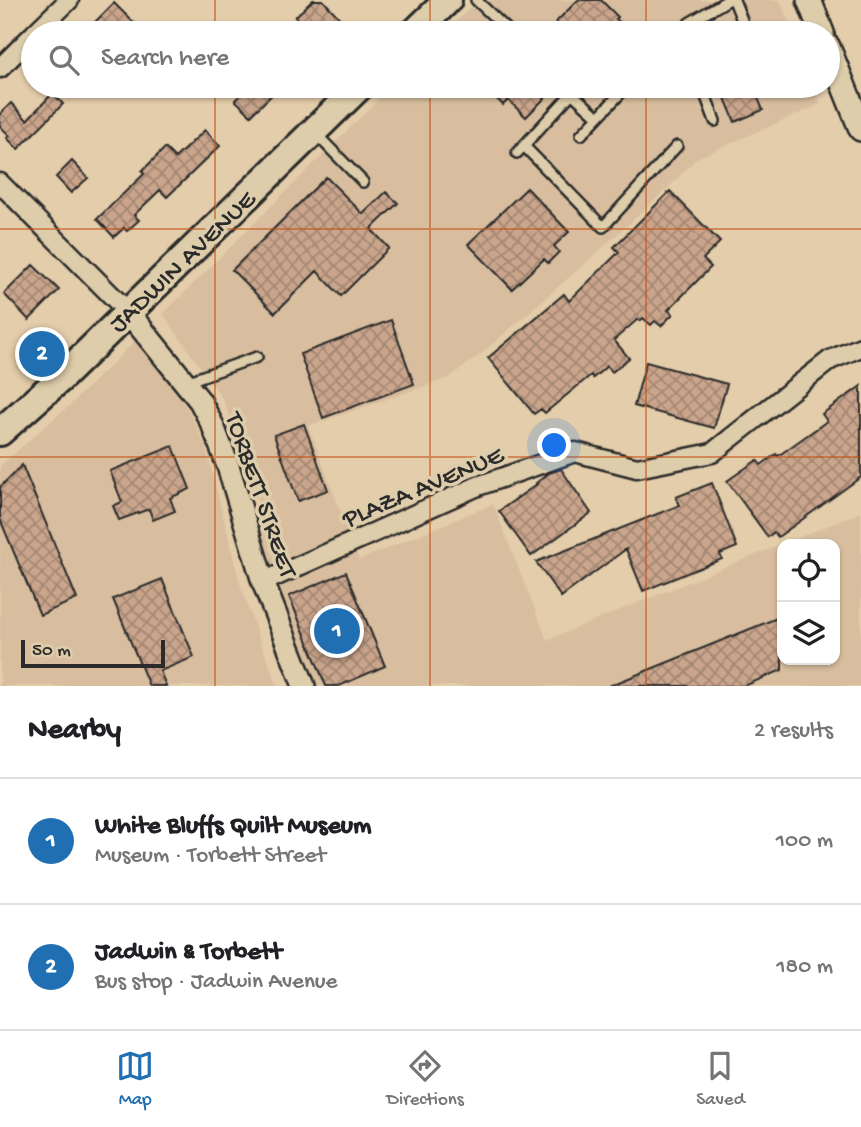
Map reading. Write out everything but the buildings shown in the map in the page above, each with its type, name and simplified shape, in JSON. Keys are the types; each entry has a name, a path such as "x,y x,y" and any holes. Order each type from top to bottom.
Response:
{"main road":[{"path":"426,21 448,0"},
{"path":"809,0 817,21"},
{"path":"840,80 861,129"},
{"name":"JADWIN AVENUE","path":"0,432 61,378 347,98"}],"street":[{"path":"47,21 69,0"},
{"path":"0,68 21,47"},
{"name":"TORBETT STREET","path":"0,183 128,312 200,401 228,466 263,582 304,686"},
{"name":"PLAZA AVENUE","path":"263,582 478,486 575,452 636,468 712,453 830,360 861,346"}],"lane":[{"path":"476,0 498,21"},
{"path":"692,21 728,0"},
{"path":"734,0 742,21"},
{"path":"567,98 520,149 603,227 677,146"},
{"path":"577,98 598,117"},
{"path":"582,135 615,98"},
{"path":"706,98 715,121"},
{"path":"313,131 363,182"},
{"path":"186,382 257,357"}],"shaded area":[{"path":"478,0 780,0 788,21 457,21"},
{"path":"380,98 819,98 821,104 697,158 588,261 482,353 449,378 308,426 359,560 493,504 547,640 777,546 777,665 840,665 840,539 795,539 861,512 861,686 315,686 283,607 265,544 254,487 222,398 163,314"},
{"path":"135,341 164,375 189,411 206,447 239,580 278,686 0,686 0,466 70,405"}],"place":[{"name":"Jadwin & Torbett","path":"42,354"},
{"name":"White Bluffs Quilt Museum","path":"337,631"}]}
